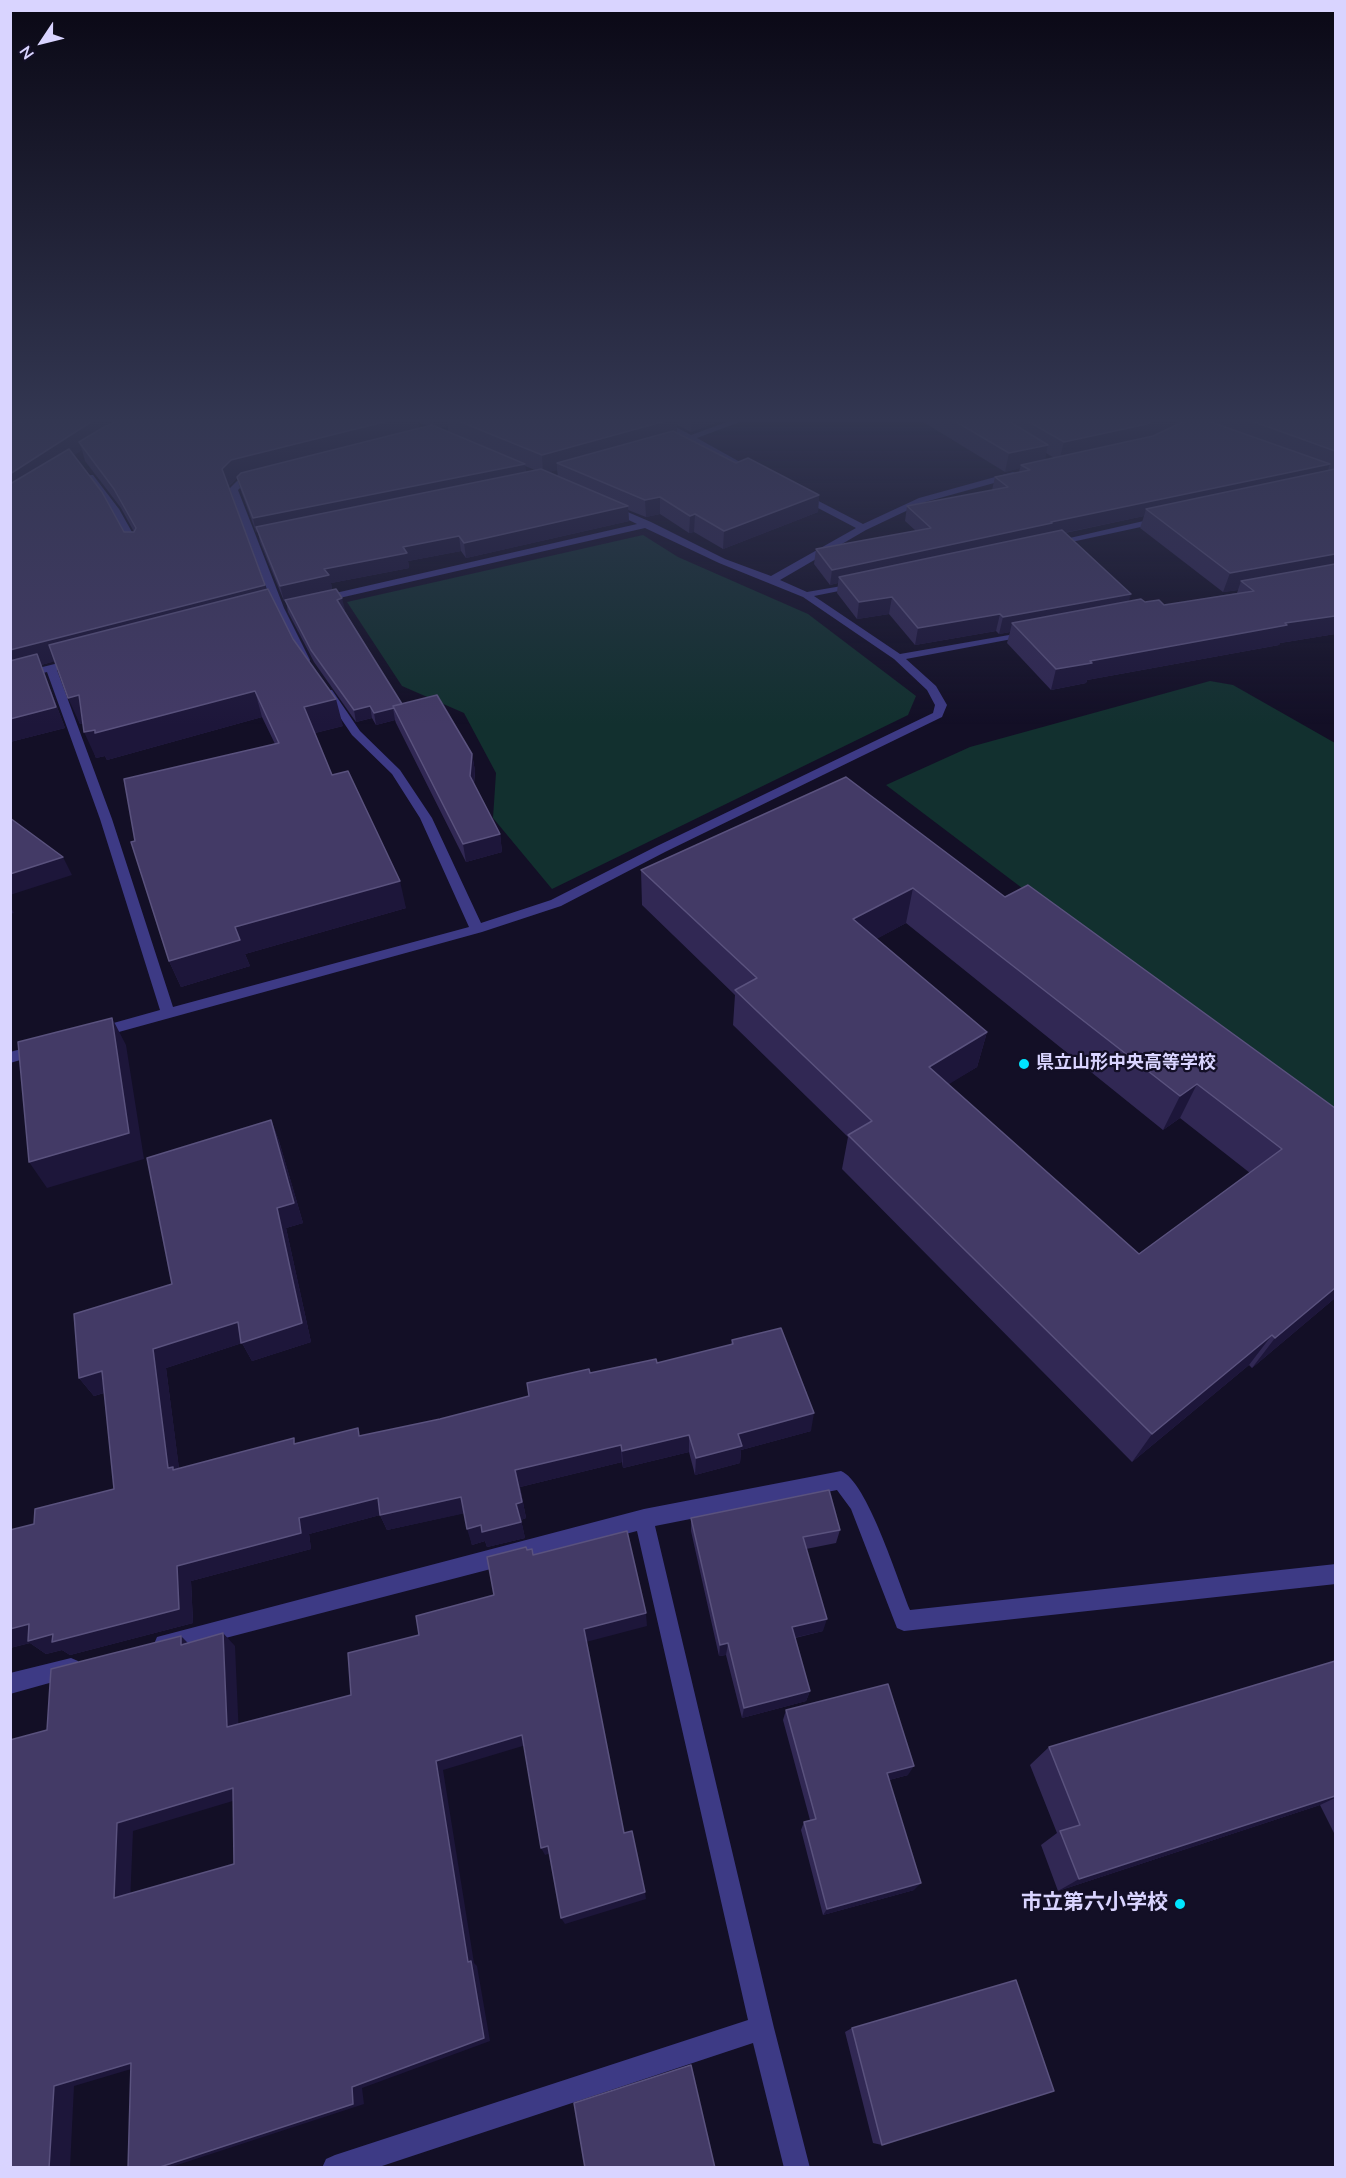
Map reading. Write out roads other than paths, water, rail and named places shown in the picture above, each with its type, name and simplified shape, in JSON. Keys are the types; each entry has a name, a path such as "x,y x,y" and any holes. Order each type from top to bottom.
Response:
{"street":[{"path":"122,522 136,548"},
{"path":"246,522 279,608 316,676 356,733 396,772 426,818 477,929"},
{"path":"89,1035 477,929 556,903 661,849 938,715 941,705 932,688 898,657 806,596 722,561 643,522"},
{"path":"851,522 863,528"},
{"path":"772,580 876,522"},
{"path":"1044,545 1151,522"},
{"path":"313,600 648,524"},
{"path":"252,538 263,536"},
{"path":"806,596 863,584"},
{"path":"898,657 1036,632"},
{"path":"10,678 85,659"},
{"path":"51,668 106,819 168,1012"},
{"path":"10,1058 56,1045"},
{"path":"149,1648 644,1519 842,1480 858,1503 904,1622 1335,1574"},
{"path":"644,1519 762,2028 797,2168"},
{"path":"10,1684 91,1663"},
{"path":"335,2168 762,2028"}],"place":[{"name":"県立山形中央高等学校","path":"1024,1064"},
{"name":"市立第六小学校","path":"1180,1904"}]}
